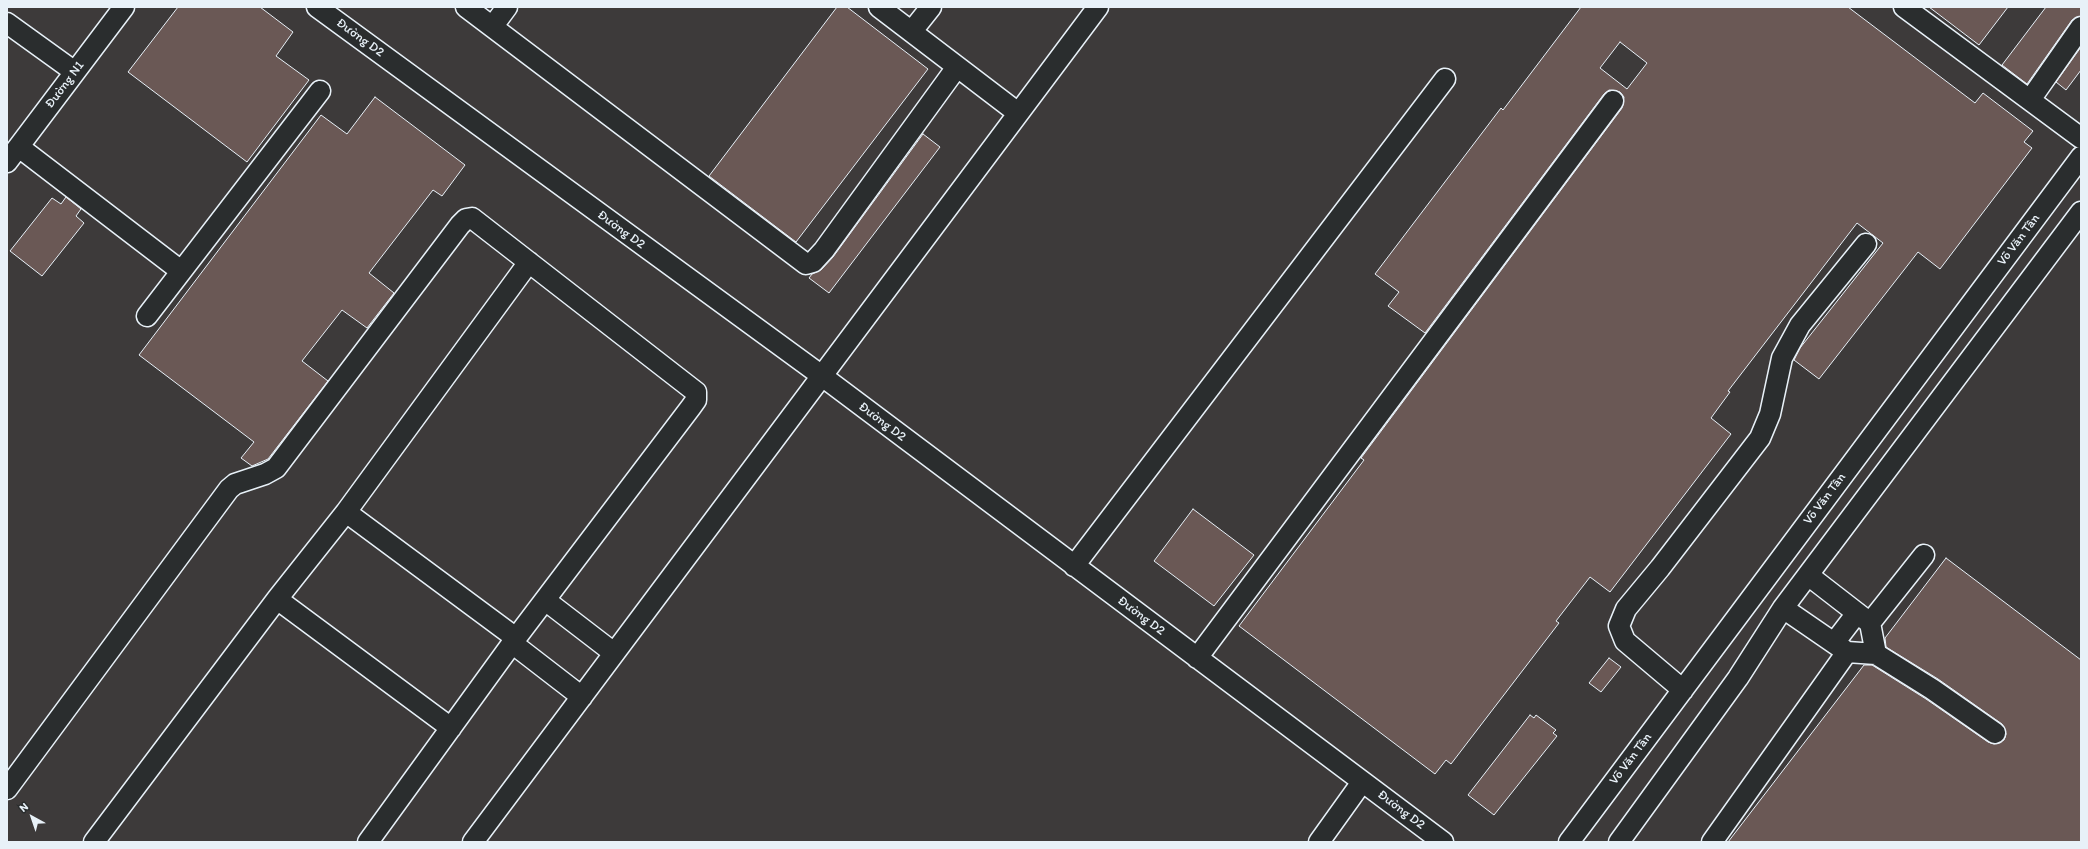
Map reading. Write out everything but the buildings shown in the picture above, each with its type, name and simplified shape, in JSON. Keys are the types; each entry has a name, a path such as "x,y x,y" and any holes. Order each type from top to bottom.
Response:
{"street":[{"name":"Đường N1","path":"7,162 124,7"},
{"name":"Đường D2","path":"318,7 822,376 1443,842"},
{"path":"466,7 493,26 591,103 806,264 813,262 824,250 957,66"},
{"path":"493,26 507,7"},
{"path":"879,7 1018,113"},
{"path":"912,31 930,7"},
{"path":"473,842 1098,7"},
{"path":"1904,7 2081,138"},
{"path":"7,23 76,72"},
{"path":"2030,100 2081,28"},
{"path":"1074,566 1445,79"},
{"path":"147,316 320,91"},
{"path":"1197,658 1613,101"},
{"path":"19,147 182,271"},
{"name":"Võ Văn Tần","path":"1569,842 2081,157"},
{"path":"1619,842 1738,678 1783,608 2081,212"},
{"path":"7,790 229,489 235,484 265,474 276,468 460,225 466,219 472,218 696,392 696,400 514,640 368,842"},
{"path":"1683,690 1625,641 1619,626 1626,609 1660,568 1760,438 1770,414 1782,358 1800,325 1866,244"},
{"path":"94,842 277,599 346,512 529,262"},
{"path":"346,512 514,640 582,696"},
{"path":"1712,842 1840,648 1863,618 1924,555"},
{"path":"1808,574 1863,618 1876,654"},
{"path":"277,599 451,728"},
{"path":"545,600 614,653"},
{"path":"1783,608 1840,648 1876,654 1932,689 1995,733"},
{"path":"1319,842 1362,782"}],"shaded area":[{"path":"7,7 2081,7 2081,842 7,842"}]}
